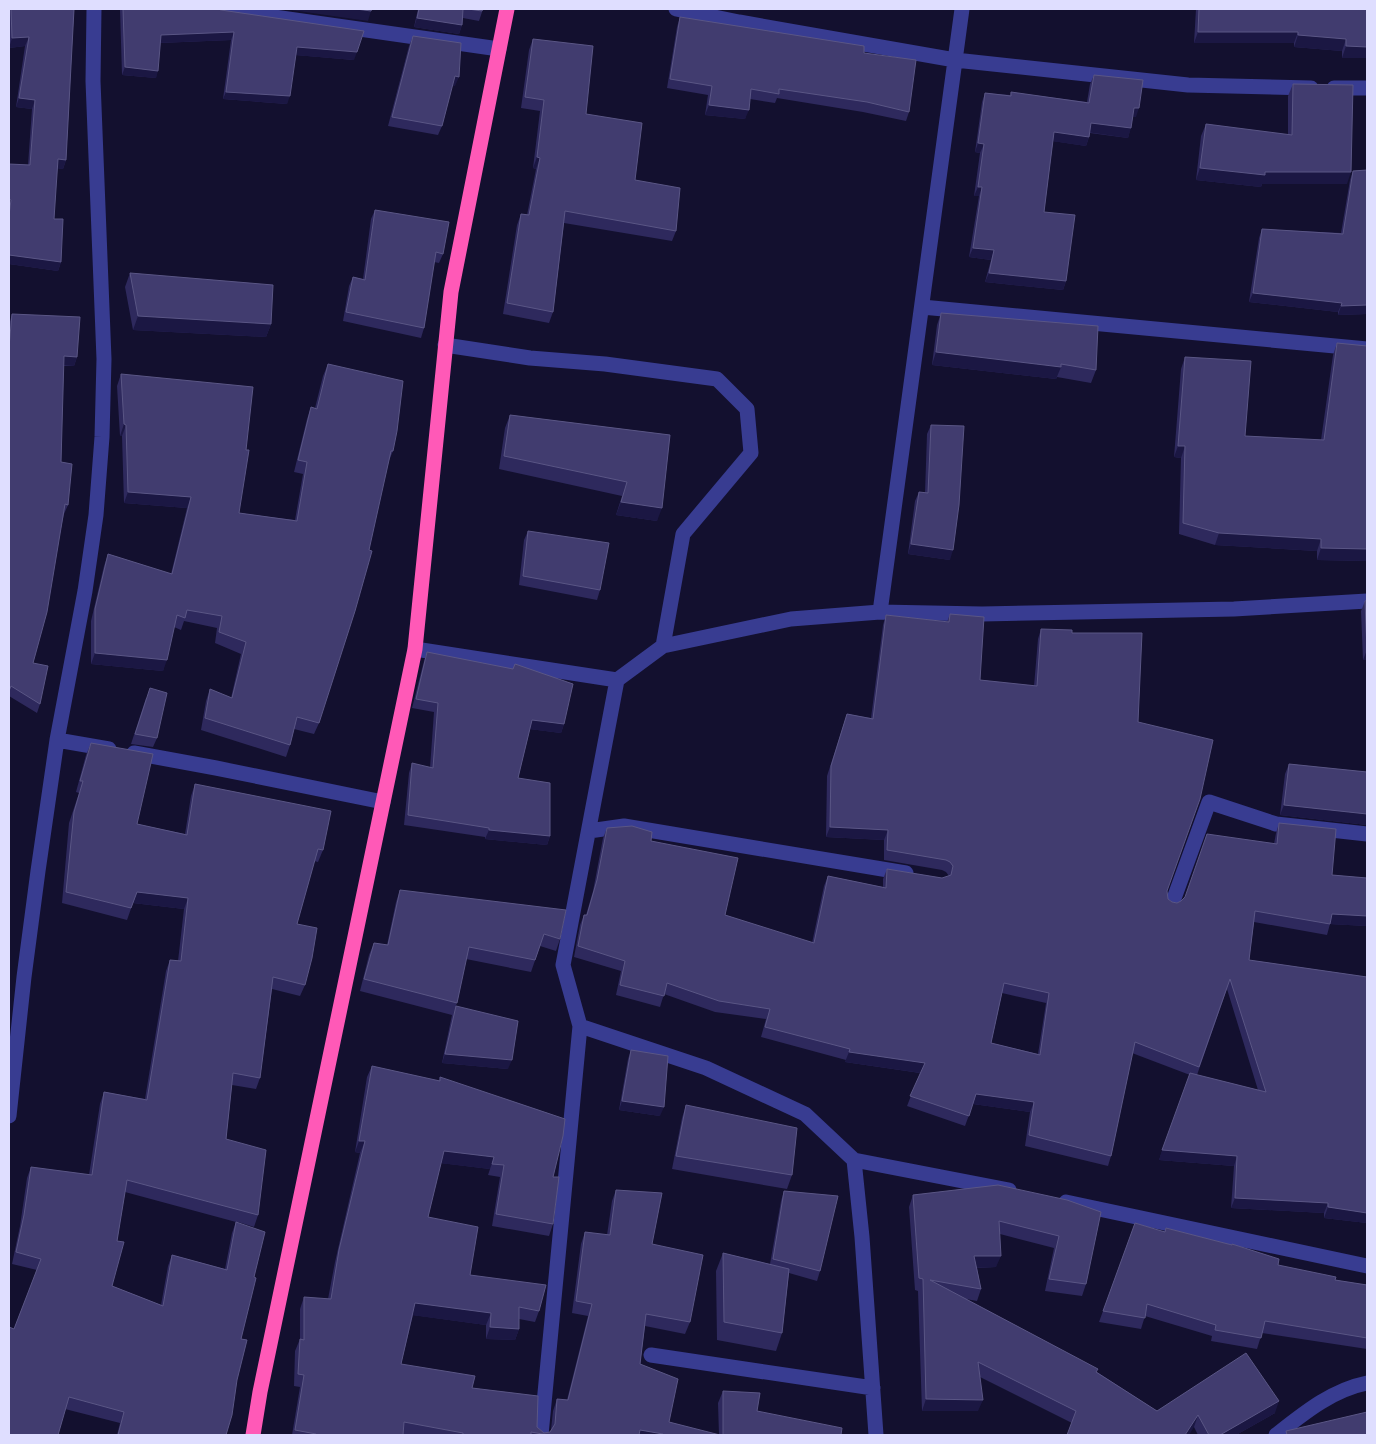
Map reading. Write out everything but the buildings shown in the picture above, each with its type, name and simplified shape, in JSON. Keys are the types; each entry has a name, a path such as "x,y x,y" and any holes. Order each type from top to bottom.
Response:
{"highway":[{"path":"253,1435 260,1392 415,648 451,292 507,9"}],"street":[{"path":"9,1116 24,977 57,740 85,591 96,514 102,437 104,359 93,81 94,9"},
{"path":"219,9 499,49"},
{"path":"676,9 955,60 1188,85 1367,88"},
{"path":"880,612 962,9"},
{"path":"922,307 1367,349"},
{"path":"445,344 530,358 605,364 717,379 747,408 751,453 683,534 664,646"},
{"path":"542,1435 580,1026 563,966 617,680 664,646 791,619 880,612 982,614 1224,609 1367,601"},
{"path":"415,648 617,680"},
{"path":"57,740 216,768 383,802"},
{"path":"1172,904 1209,802 1276,824 1367,834"},
{"path":"589,831 624,826 920,876"},
{"path":"580,1026 706,1068 805,1114 854,1160 1021,1193"},
{"path":"854,1160 876,1435"},
{"path":"1050,1199 1367,1266"},
{"path":"651,1355 873,1388"},
{"path":"1276,1435 1311,1407 1357,1385 1367,1384"}]}
